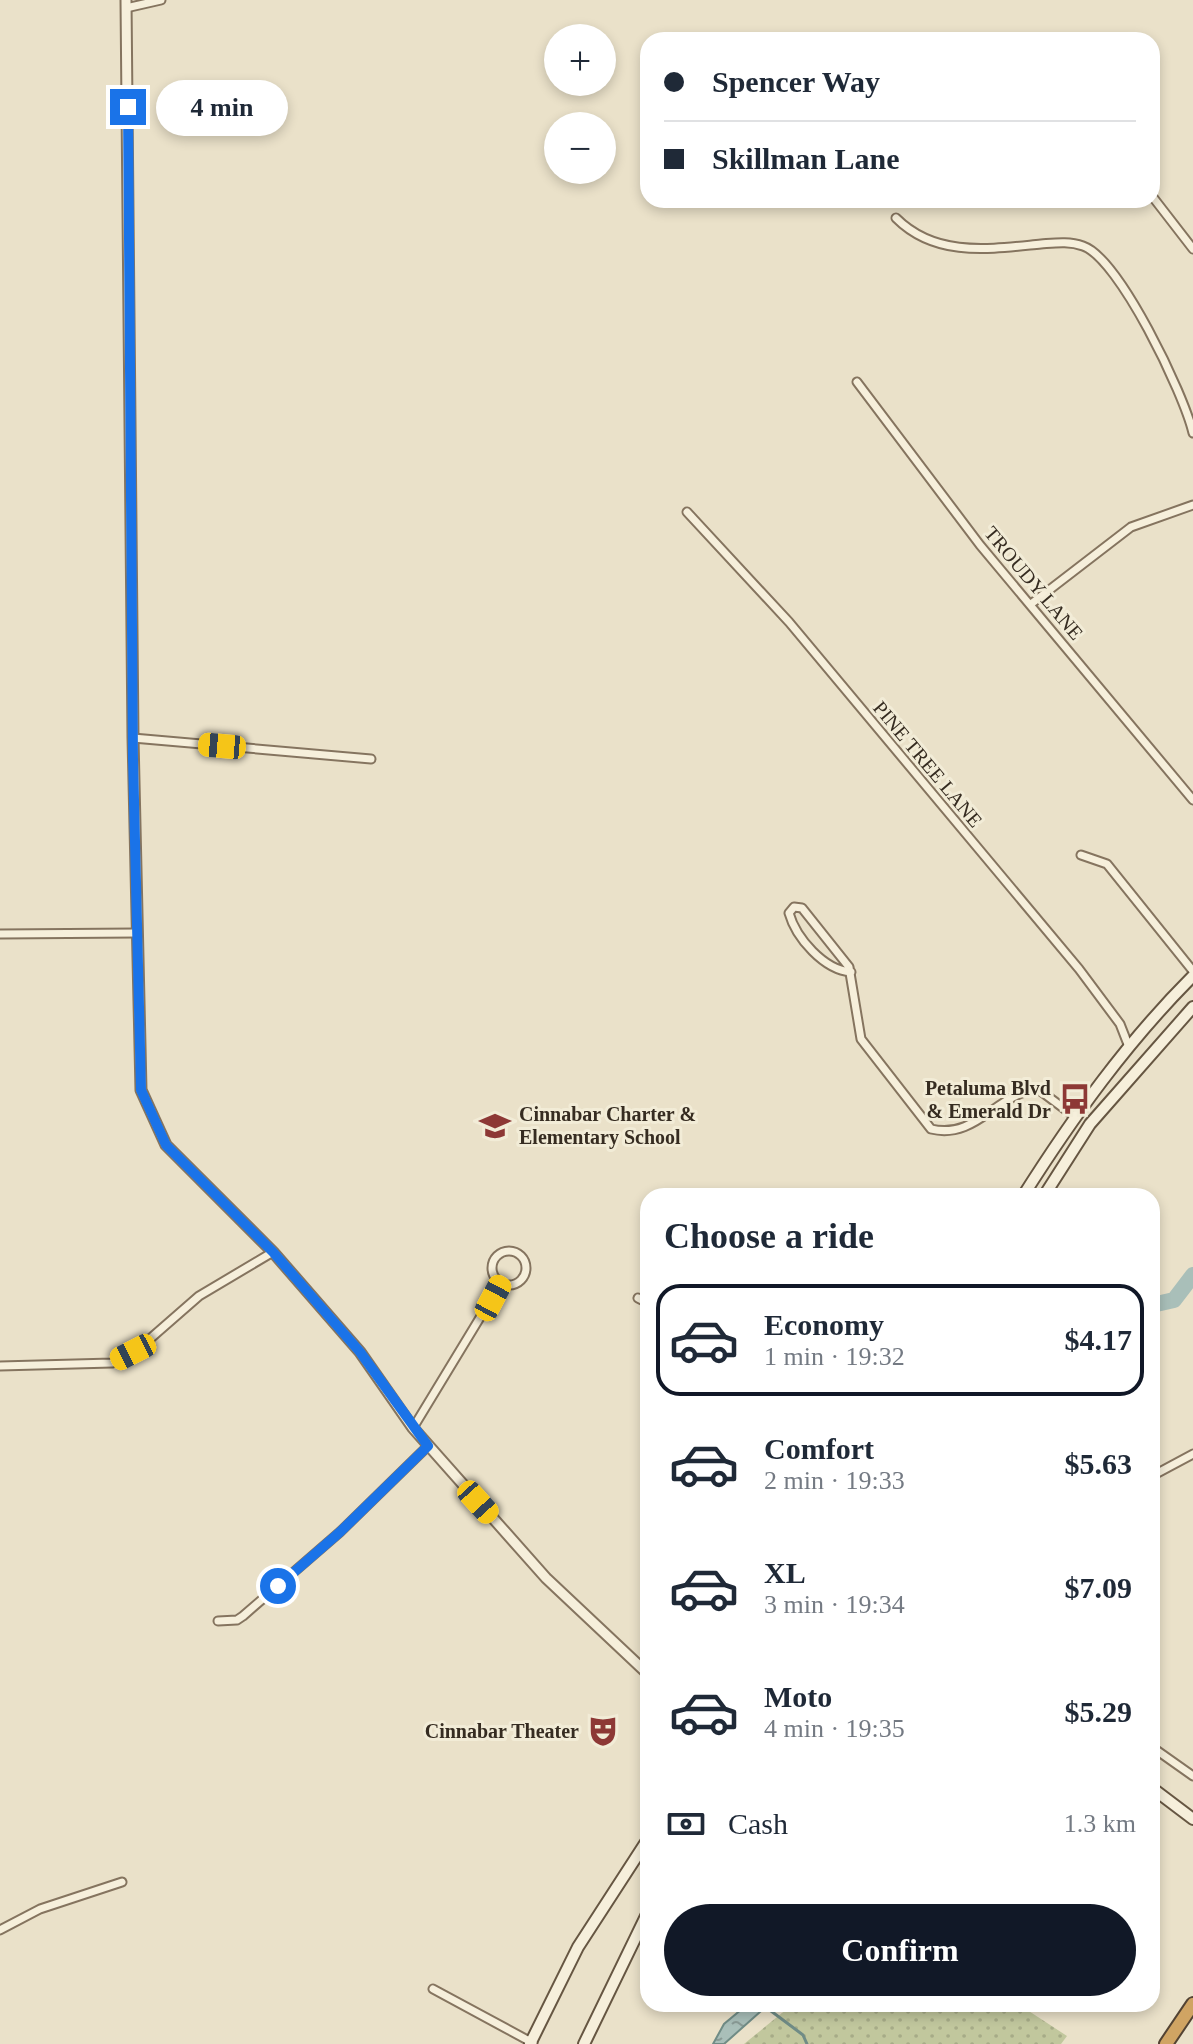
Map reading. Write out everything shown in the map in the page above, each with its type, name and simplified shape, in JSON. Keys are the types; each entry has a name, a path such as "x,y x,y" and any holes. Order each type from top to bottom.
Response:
{"highway":[{"path":"1166,2044 1193,2004"}],"main road":[{"path":"1028,1188 1074,1116 1193,973"},
{"path":"1049,1188 1090,1124 1140,1063 1193,1007"},
{"path":"1160,1794 1193,1819"},
{"path":"532,2043 578,1947 640,1851"},
{"path":"584,2044 640,1928"}],"street":[{"path":"161,0 126,4 133,738 141,1090 166,1145 273,1252 360,1352 428,1446 546,1578 640,1666"},
{"path":"1160,206 1193,249"},
{"path":"896,218 920,237 972,251 1067,242 1097,252 1113,272 1173,375 1192,427"},
{"name":"TROUDY LANE","path":"857,382 980,545 1193,800"},
{"path":"1031,604 1131,527 1193,505"},
{"name":"PINE TREE LANE","path":"687,512 789,622 1079,969 1120,1024 1129,1047"},
{"path":"133,738 371,759"},
{"path":"1081,855 1107,864 1193,973"},
{"path":"851,972 833,969 803,940 793,926 789,913 794,907 802,908 839,950 851,972 861,1039 931,1129 962,1130 1013,1098 1038,1089 1074,1116"},
{"path":"0,934 136,933"},
{"path":"0,1366 92,1366 112,1363 136,1351 199,1296 273,1252"},
{"path":"509,1252 520,1255 526,1264 525,1275 512,1285 501,1283 493,1270 495,1259 509,1252"},
{"path":"413,1428 501,1283"},
{"path":"218,1621 237,1620 243,1616 340,1532 428,1446"},
{"path":"1160,1472 1193,1454"},
{"path":"1160,1753 1193,1776"},
{"path":"0,1930 28,1914 122,1882"},
{"path":"433,1989 532,2043"}],"green space":[{"path":"783,2012 1030,2012 1067,2036 1061,2044 744,2044"}],"water":[{"path":"738,2012 760,2012 724,2044 713,2044 724,2024"}],"waterway":[{"path":"1160,1303 1174,1300 1193,1275"},
{"path":"772,2012 803,2035 807,2044"}],"place":[{"name":"Petaluma Blvd & Emerald Dr","path":"1075,1099"},
{"name":"Cinnabar Charter & Elementary School","path":"495,1126"},
{"name":"Cinnabar Theater","path":"603,1731"}],"route":[{"path":"128,107 133,758 141,1090 166,1145 273,1252 360,1352 428,1446 340,1532 278,1586"}]}
